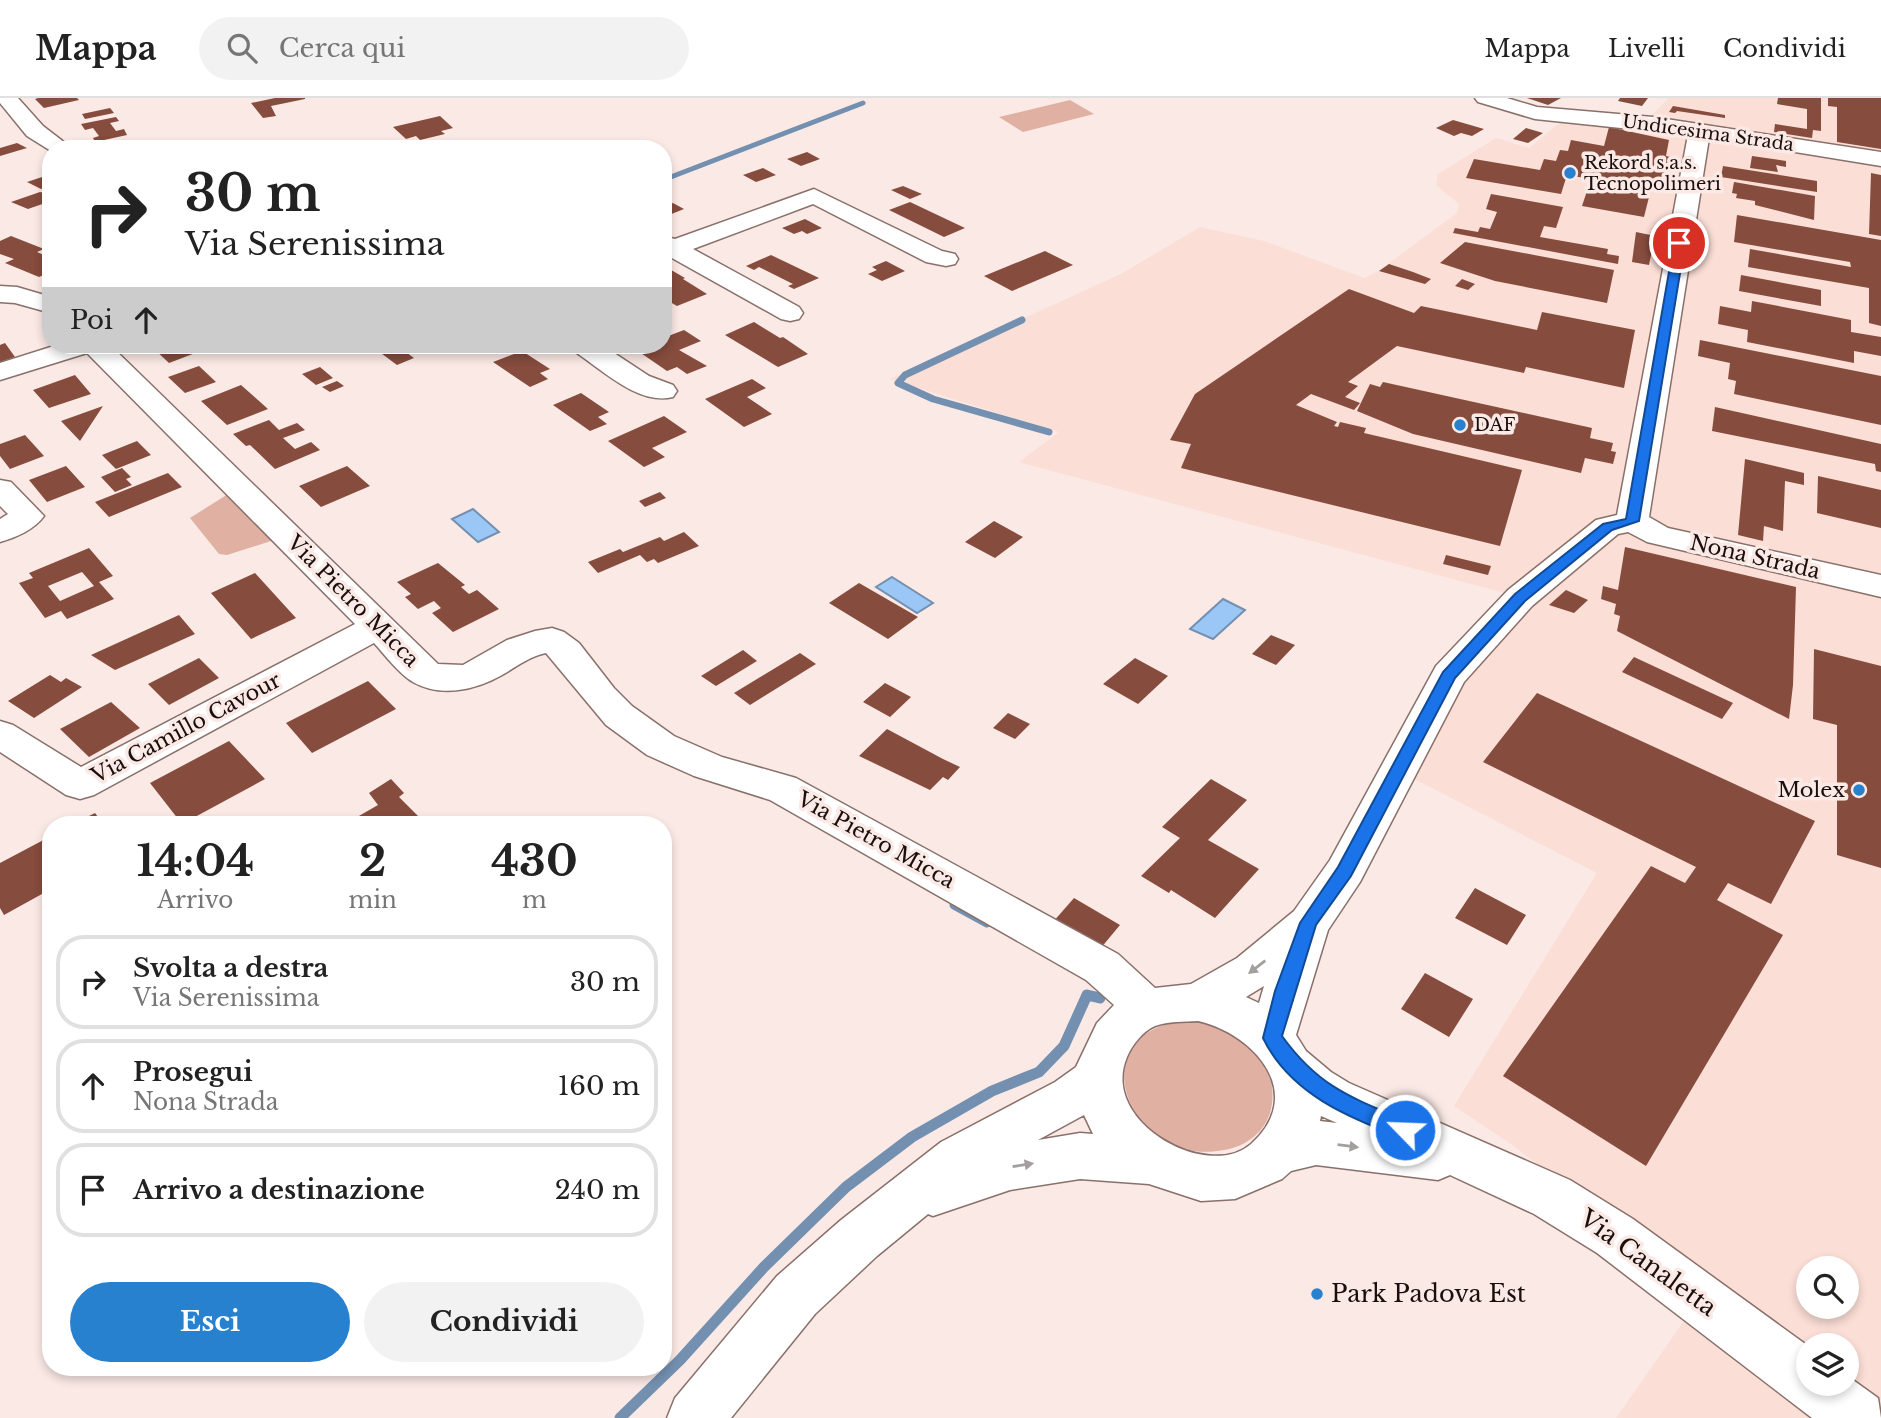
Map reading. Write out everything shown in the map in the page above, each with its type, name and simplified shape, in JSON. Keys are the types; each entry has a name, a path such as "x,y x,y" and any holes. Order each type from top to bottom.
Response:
{"street":[{"path":"7,98 35,131 48,140"},
{"name":"Undicesima Strada","path":"1485,98 1535,113 1659,116 1699,131 1881,159"},
{"path":"1198,1002 1253,971 1308,923 1345,872 1449,675 1520,598 1607,527 1632,521 1699,131"},
{"path":"672,245 814,196 946,260"},
{"path":"672,248 790,313"},
{"path":"0,294 17,295 42,302"},
{"path":"0,372 57,354"},
{"name":"Via Pietro Micca","path":"104,354 425,673 449,680 476,674 532,644 552,640 572,658 600,697 626,723 665,747 729,776 782,788 1102,967 1148,1009"},
{"path":"597,354 639,382 663,391"},
{"path":"0,489 28,516 0,532"},
{"name":"Nona Strada","path":"1632,521 1658,535 1881,586"},
{"name":"Via Camillo Cavour","path":"0,734 80,785 376,627"},
{"path":"1282,1052 1285,991 1308,923"},
{"path":"1198,1002 1225,1008 1242,1016 1282,1052 1300,1095 1296,1125 1281,1151 1255,1170 1222,1178 1186,1175 1151,1161 1128,1144 1112,1124 1101,1100 1098,1077 1105,1048 1122,1024 1148,1009 1198,1002"},
{"name":"Via Canaletta","path":"1282,1052 1314,1087 1332,1098 1552,1196 1615,1236 1796,1371"},
{"path":"695,1418 796,1295 869,1230 911,1199 958,1158 1072,1097 1098,1077"},
{"name":"Via Canaletta","path":"1281,1151 1316,1143 1477,1162"},
{"path":"911,1199 1010,1167 1080,1156 1151,1161"},
{"path":"1829,1396 1858,1418"}],"shaded area":[{"path":"1669,98 1881,98 1881,1418 1858,1396 1859,1333 1796,1333 1796,1356 1589,1206 1514,1146 1454,1106 1597,873 1397,770 1516,596 1019,462 1059,432 890,379 1121,274 1200,227 1264,241 1364,278 1380,270 1457,213 1459,204 1436,185 1438,174 1496,138 1529,148 1568,116 1645,122"},
{"path":"1070,100 1094,114 1023,132 999,117"},
{"path":"228,494 274,540 227,555 219,554 190,518"},
{"path":"1190,1020 1233,1032 1258,1054 1267,1070 1272,1087 1272,1104 1258,1133 1244,1144 1224,1150 1190,1150 1162,1139 1141,1120 1128,1096 1124,1070 1133,1047 1154,1029"},
{"path":"1686,1318 1816,1418 1616,1418"}],"water":[{"path":"473,509 499,532 478,542 452,519"},
{"path":"892,577 933,603 917,613 876,587"},
{"path":"1223,599 1245,610 1213,639 1190,629"}],"building":[{"path":"275,98 305,99 271,106 276,116 263,118 251,103"},
{"path":"1527,98 1561,98 1548,105"},
{"path":"1620,98 1648,98 1642,106 1618,101"},
{"path":"1778,98 1821,98 1821,131 1813,130 1812,138 1774,132 1775,124 1807,129 1807,109 1777,104"},
{"path":"1828,98 1881,98 1881,149 1837,142 1837,107 1828,106"},
{"path":"35,99 79,100 44,108"},
{"path":"1673,106 1725,115 1725,118 1669,112"},
{"path":"110,108 114,113 85,119 82,114"},
{"path":"440,116 453,128 441,131 445,134 420,140 416,136 406,139 393,127"},
{"path":"116,117 119,121 110,123 116,131 124,129 127,135 94,140 93,138 99,136 93,128 85,130 81,124"},
{"path":"1453,120 1484,129 1472,136 1461,133 1454,136 1436,128"},
{"name":"Rekord s.a.s. Tecnopolimeri","path":"1609,127 1669,140 1666,156 1675,158 1667,192 1651,189 1644,217 1582,206 1591,179 1567,175 1561,194 1466,178 1474,159 1540,170 1544,159 1556,161 1560,150 1568,151 1571,140 1604,146"},
{"path":"1526,128 1543,133 1528,143 1513,139"},
{"path":"17,143 27,148 0,156 0,148"},
{"path":"807,152 820,159 801,166 787,159"},
{"path":"1752,156 1786,161 1786,167 1776,165 1778,172 1750,168"},
{"path":"1723,166 1817,181 1817,192 1721,177"},
{"path":"763,168 776,175 756,182 743,175"},
{"path":"1871,173 1881,175 1881,236 1869,234"},
{"path":"42,177 42,189 41,189 27,182"},
{"path":"1734,182 1815,196 1814,220 1755,205 1755,201 1736,198 1737,194 1732,193"},
{"path":"903,186 922,194 910,199 891,190"},
{"path":"42,192 42,204 28,209 11,202"},
{"path":"1491,194 1563,207 1556,228 1544,226 1540,237 1608,249 1607,254 1619,256 1618,264 1453,233 1455,228 1478,232 1480,227 1490,229 1497,212 1486,209"},
{"path":"910,202 965,228 944,237 889,210"},
{"path":"673,203 684,209 672,214"},
{"path":"1737,215 1881,240 1881,326 1869,323 1869,288 1748,267 1750,249 1851,267 1850,262 1734,242"},
{"path":"805,219 822,228 807,234 802,231 794,234 782,228"},
{"path":"1636,232 1655,236 1649,265 1632,262"},
{"path":"11,236 42,248 37,252 42,254 42,276 39,277 5,263 14,259 0,254 0,241"},
{"path":"1465,242 1614,270 1607,303 1495,281 1440,263"},
{"path":"1045,251 1073,265 1012,291 984,276"},
{"path":"771,255 819,278 794,289 788,286 793,284 759,267 754,270 746,266"},
{"path":"886,261 905,271 882,281 868,274 877,270 872,267"},
{"path":"1389,264 1431,279 1425,284 1379,271"},
{"path":"672,270 707,294 677,306 672,303"},
{"path":"1741,275 1821,290 1821,306 1739,291"},
{"path":"1462,279 1475,284 1468,290 1455,286"},
{"path":"1349,289 1414,313 1421,306 1537,330 1542,312 1635,330 1624,388 1526,367 1524,373 1397,346 1348,382 1358,386 1345,397 1360,403 1354,410 1311,394 1296,405 1337,422 1334,426 1338,427 1340,422 1366,428 1364,433 1522,470 1500,546 1181,468 1191,444 1170,440 1195,394"},
{"path":"1752,301 1851,320 1851,332 1881,337 1881,356 1854,351 1854,363 1747,342 1748,330 1718,324 1720,306 1751,312"},
{"path":"754,322 808,354 778,367 725,335"},
{"path":"684,330 701,341 679,350 707,366 687,374 677,367 667,371 642,354 672,354 672,335"},
{"path":"1700,340 1881,376 1881,425 1734,394 1736,381 1728,379 1730,363 1698,356"},
{"path":"5,343 15,357 0,362 0,345"},
{"path":"159,354 193,354 169,363"},
{"path":"382,354 409,354 414,358 397,365"},
{"path":"514,354 527,354 550,369 540,373 548,379 530,387 493,362"},
{"path":"199,366 216,382 185,393 168,377"},
{"path":"320,367 333,378 316,385 302,374"},
{"path":"75,375 91,394 49,408 33,390"},
{"path":"752,379 766,388 747,397 772,414 744,427 705,399"},
{"path":"337,381 344,386 330,392 322,387"},
{"name":"DAF","path":"1383,382 1592,428 1590,438 1613,443 1611,451 1616,452 1613,464 1585,458 1581,473 1413,434 1357,411 1370,384 1380,387"},
{"path":"241,385 268,409 227,425 201,401"},
{"path":"581,393 609,412 598,417 607,424 590,431 553,405"},
{"path":"103,406 80,441 61,421"},
{"path":"1715,407 1881,444 1881,472 1876,471 1875,464 1712,431"},
{"path":"664,416 687,432 652,448 665,457 644,467 608,441"},
{"path":"269,420 279,430 297,423 305,430 283,438 295,449 311,442 320,450 275,469 250,445 246,446 233,434"},
{"path":"25,435 44,456 10,469 0,456 0,444"},
{"path":"137,441 151,455 116,469 102,455"},
{"path":"1745,459 1804,473 1804,485 1785,481 1783,531 1764,526 1763,541 1738,535"},
{"path":"66,466 85,487 47,502 29,480"},
{"path":"347,466 370,486 321,507 299,486"},
{"path":"122,468 131,477 126,479 132,485 115,492 101,477"},
{"path":"168,473 182,487 109,517 95,502"},
{"path":"1818,476 1881,490 1881,528 1817,513"},
{"path":"660,492 666,498 645,507 639,501"},
{"path":"994,521 1023,537 995,558 965,542"},
{"path":"684,532 699,546 658,563 654,559 647,562 640,555 598,573 588,562 620,549 623,552 660,537 664,541"},
{"path":"1625,547 1796,587 1793,685 1789,719 1617,631 1620,616 1614,614 1616,604 1601,599 1603,586 1618,590"},
{"path":"89,548 113,576 99,582 114,599 67,619 61,611 45,618 19,583 33,578 29,573","holes":["82,572 94,586 60,601 48,586"]},
{"path":"1446,555 1491,566 1488,575 1443,564"},
{"path":"438,563 465,585 461,587 469,594 477,590 499,609 453,632 432,613 441,608 434,601 418,609 405,597 411,594 397,582"},
{"path":"255,573 296,618 251,639 211,593"},
{"path":"859,583 918,617 888,639 829,603"},
{"path":"1566,590 1588,600 1574,613 1549,605"},
{"path":"179,615 195,634 115,670 91,655"},
{"path":"1271,635 1295,645 1276,665 1252,654"},
{"name":"Molex","path":"1814,649 1881,666 1881,868 1837,855 1837,725 1813,719"},
{"path":"743,650 757,661 716,686 701,676"},
{"path":"800,653 816,664 750,705 734,693"},
{"path":"1634,657 1733,703 1722,719 1622,672"},
{"path":"199,658 219,678 169,705 148,684"},
{"path":"1135,658 1168,676 1138,704 1103,684"},
{"path":"50,675 61,682 66,678 82,687 34,718 8,701"},
{"path":"368,681 396,709 312,753 286,723"},
{"path":"885,683 911,697 890,717 863,702"},
{"path":"1537,693 1815,821 1771,904 1728,883 1717,900 1783,935 1646,1166 1503,1076 1651,866 1685,883 1696,867 1483,762"},
{"path":"111,702 140,728 89,757 60,729"},
{"path":"1008,713 1030,724 1015,739 993,728"},
{"path":"887,729 960,767 948,780 943,777 930,790 859,756"},
{"path":"229,741 265,779 197,816 176,816 150,783"},
{"path":"391,779 404,793 399,797 418,816 359,816 378,805 369,793"},
{"path":"1211,779 1247,800 1208,840 1259,869 1215,918 1171,890 1169,893 1141,876 1180,838 1162,827"},
{"path":"42,841 42,894 4,915 0,908 0,863"},
{"path":"1475,888 1526,915 1507,945 1455,918"},
{"path":"1074,898 1120,925 1100,949 1053,922"},
{"path":"1425,973 1473,999 1449,1037 1401,1009"}],"waterway":[{"path":"672,177 863,103"},
{"path":"1022,320 905,375 898,383 933,399 1049,432"},
{"path":"954,905 987,923"},
{"path":"672,1368 764,1267 846,1187 912,1137 992,1091 1039,1072 1064,1046 1087,995 1100,998"},
{"path":"620,1418 663,1376"}],"place":[{"name":"Rekord s.a.s. Tecnopolimeri","path":"1570,173"},
{"name":"DAF","path":"1460,425"},
{"name":"Molex","path":"1859,790"},
{"name":"Park Padova Est","path":"1317,1294"}],"route":[{"path":"1405,1130 1332,1098 1314,1087 1292,1066 1272,1038 1285,991 1308,923 1345,872 1449,675 1520,598 1584,544 1607,527 1632,521 1679,243"}]}
